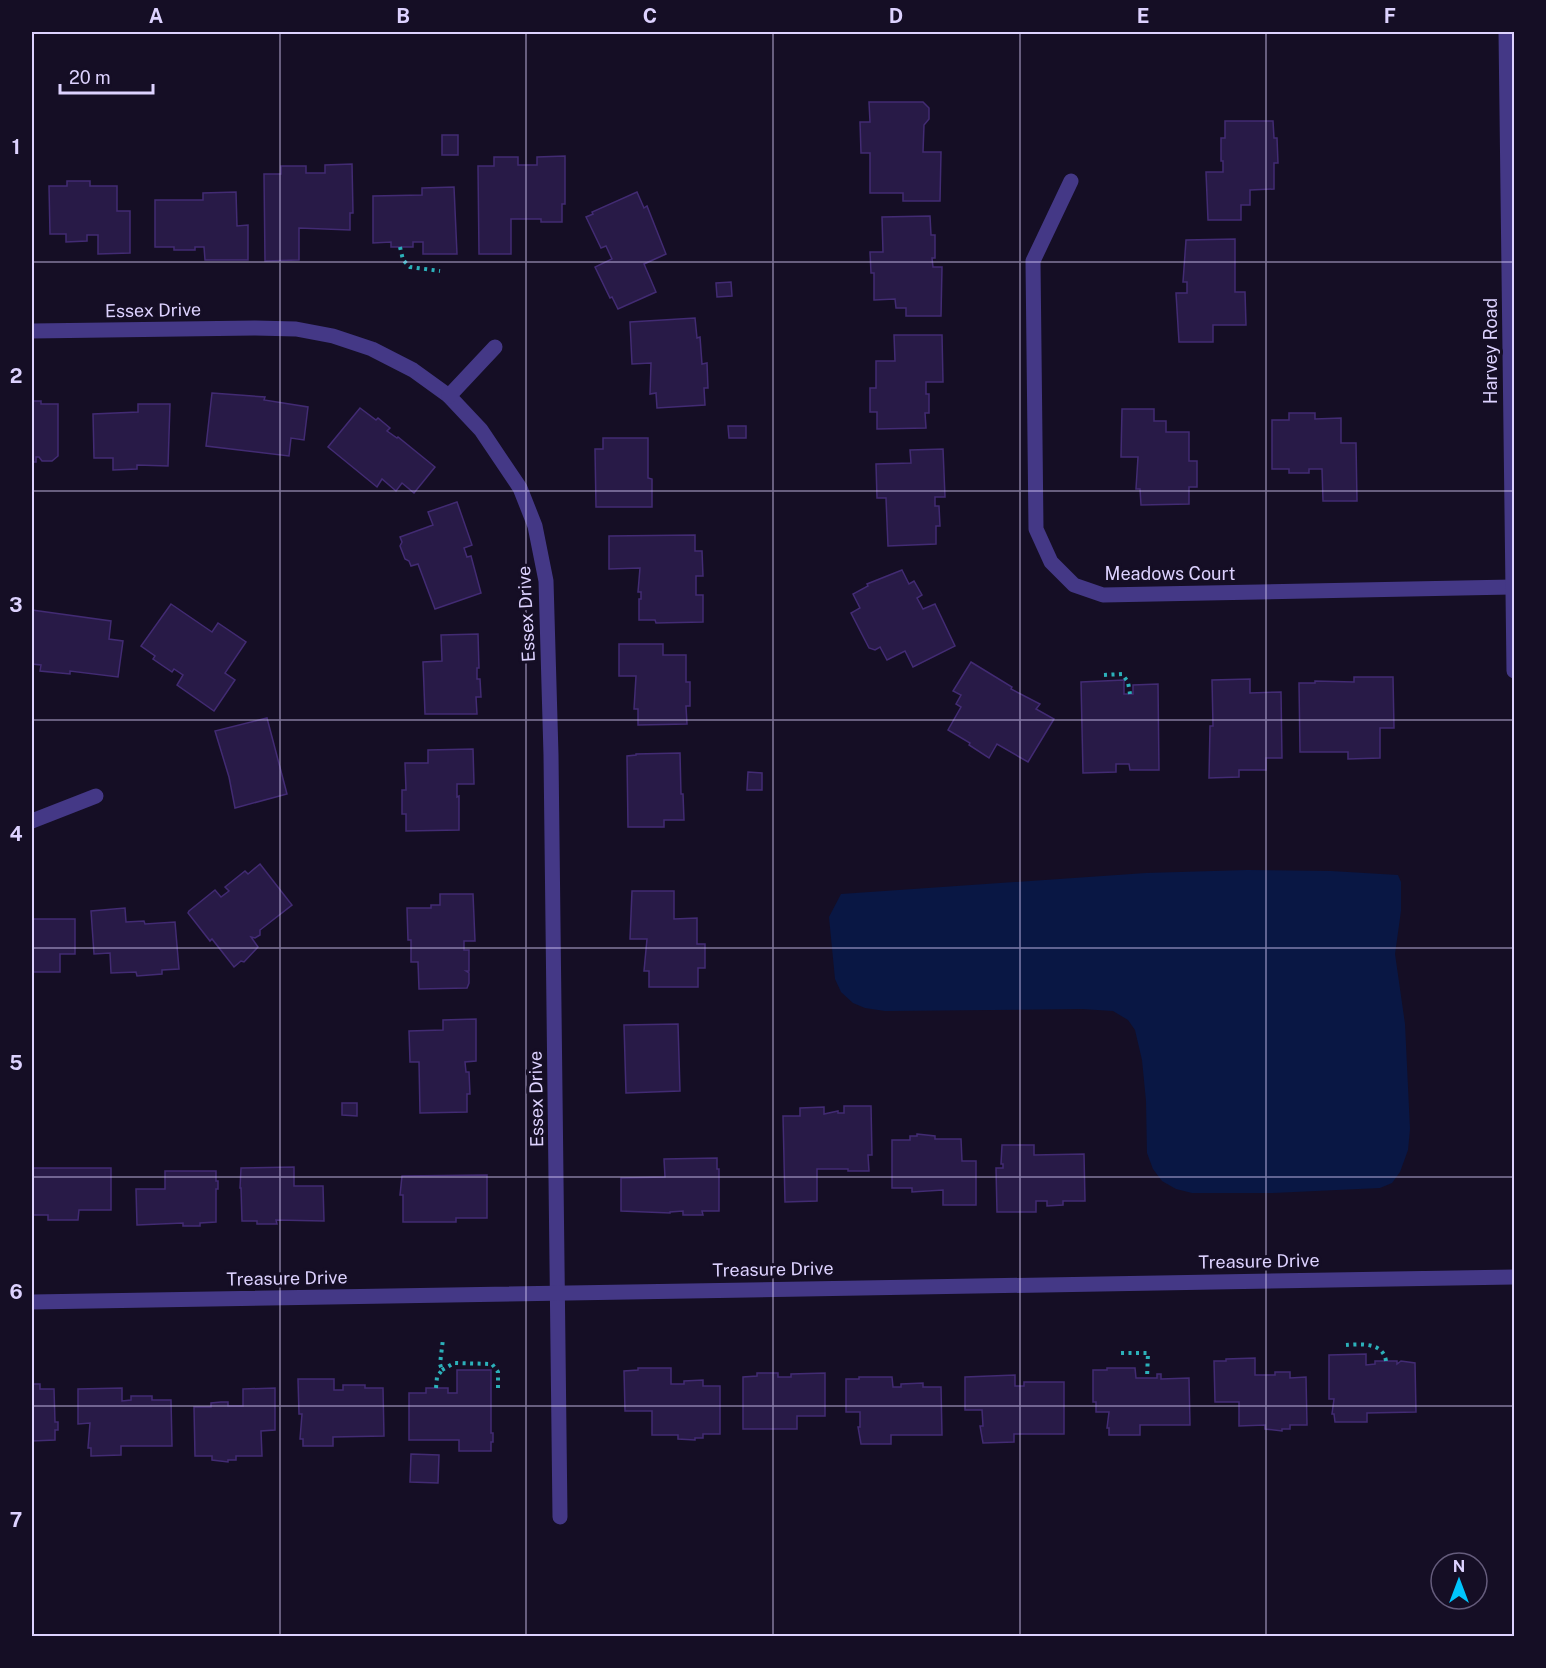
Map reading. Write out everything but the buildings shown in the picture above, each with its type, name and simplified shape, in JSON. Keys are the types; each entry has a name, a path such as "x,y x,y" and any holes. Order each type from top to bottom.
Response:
{"street":[{"name":"Harvey Road","path":"1506,32 1512,587 1515,670"},
{"name":"Meadows Court","path":"1071,181 1033,261 1036,529 1051,562 1074,585 1102,595 1512,587"},
{"name":"Essex Drive","path":"32,331 296,329 326,333 372,350 413,370 449,396 481,430 520,488 536,526 546,581 551,755 560,1517"},
{"path":"449,396 495,347"},
{"path":"32,821 96,796"},
{"name":"Treasure Drive","path":"32,1302 1515,1277"}],"path":[{"path":"400,247 403,260 410,267 440,271"},
{"path":"1104,675 1122,674 1128,682 1130,694"},
{"path":"442,1370 440,1352 443,1350 443,1339"},
{"path":"1346,1345 1371,1345 1380,1349 1386,1361"},
{"path":"1121,1353 1148,1353 1147,1378"},
{"path":"436,1388 436,1377 442,1370 454,1363 492,1364 498,1372 498,1391"}],"water":[{"path":"1247,870 1398,875 1401,882 1401,911 1395,954 1405,1024 1410,1129 1408,1150 1400,1172 1392,1183 1380,1188 1273,1193 1192,1193 1176,1189 1162,1181 1153,1169 1147,1153 1142,1060 1135,1030 1128,1020 1113,1011 1082,1009 885,1011 865,1008 853,1003 841,992 835,979 829,917 841,894 1146,873"}]}
